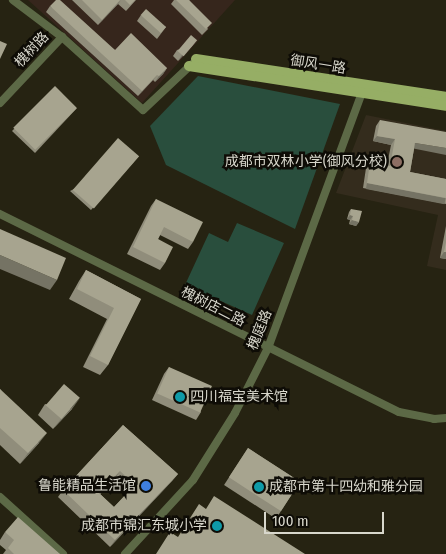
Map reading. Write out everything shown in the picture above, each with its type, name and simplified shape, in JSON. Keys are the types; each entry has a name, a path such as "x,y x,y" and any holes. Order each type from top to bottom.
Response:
{"main road":[{"name":"御风一路","path":"193,63 363,90 446,106"},
{"name":"御风一路","path":"363,90 446,97"}],"street":[{"name":"御风一路","path":"13,0 62,37 143,110 193,63"},
{"name":"槐树路","path":"0,103 62,37"},
{"name":"槐庭路","path":"125,554 193,480 235,414 268,348 363,90"},
{"name":"槐树店二路","path":"0,214 399,412 434,419 446,418"},
{"path":"0,497 63,554"}],"shaded area":[{"path":"28,0 235,0 142,103"},
{"name":"成都市双林小学(御风分校)","path":"366,115 446,131 446,270 427,266 438,215 336,193"}],"green space":[{"path":"198,76 340,104 295,229 166,165 150,126"},
{"path":"237,223 284,243 252,315 185,285 209,233 228,242"}],"building":[{"path":"56,0 60,0 115,50 131,33 167,68 159,76 157,75 142,91 50,6"},
{"path":"82,0 120,0 102,20"},
{"path":"125,0 135,0 130,5"},
{"path":"176,0 189,0 212,23 206,29"},
{"path":"146,9 166,27 161,33 141,15"},
{"path":"191,35 197,40 184,56 178,51"},
{"path":"0,41 7,44 0,59"},
{"path":"55,86 77,108 35,150 13,128"},
{"path":"380,120 446,132 446,148 415,143 410,172 446,179 446,198 367,183 370,162 390,166 395,139 377,136"},
{"path":"118,138 139,156 94,208 73,190"},
{"path":"156,199 203,222 193,242 164,227 158,239 173,247 165,263 133,247"},
{"path":"351,209 362,211 359,222 352,220 353,216 350,215"},
{"path":"0,229 66,258 57,280 0,255"},
{"path":"86,270 141,299 108,365 90,356 114,308 77,289"},
{"name":"四川福宝美术馆","path":"169,367 212,386 200,413 157,393"},
{"path":"64,384 80,398 61,419 46,405"},
{"path":"0,389 47,433 28,453 0,428"},
{"name":"鲁能精品生活馆","path":"123,425 178,474 115,540 63,490","holes":["120,471 135,485 114,507 99,493"]},
{"name":"成都市第十四幼和雅分园","path":"248,448 300,482 281,511 229,477"},
{"name":"成都市锦汇东城小学","path":"214,496 305,554 156,554 170,532 178,537 199,504 206,509"},
{"path":"18,517 60,554 14,554 8,548 14,540 5,532"}],"place":[{"name":"成都市双林小学(御风分校)","path":"397,162"},
{"name":"四川福宝美术馆","path":"180,397"},
{"name":"鲁能精品生活馆","path":"146,486"},
{"name":"成都市第十四幼和雅分园","path":"259,487"},
{"name":"成都市锦汇东城小学","path":"217,526"}]}
